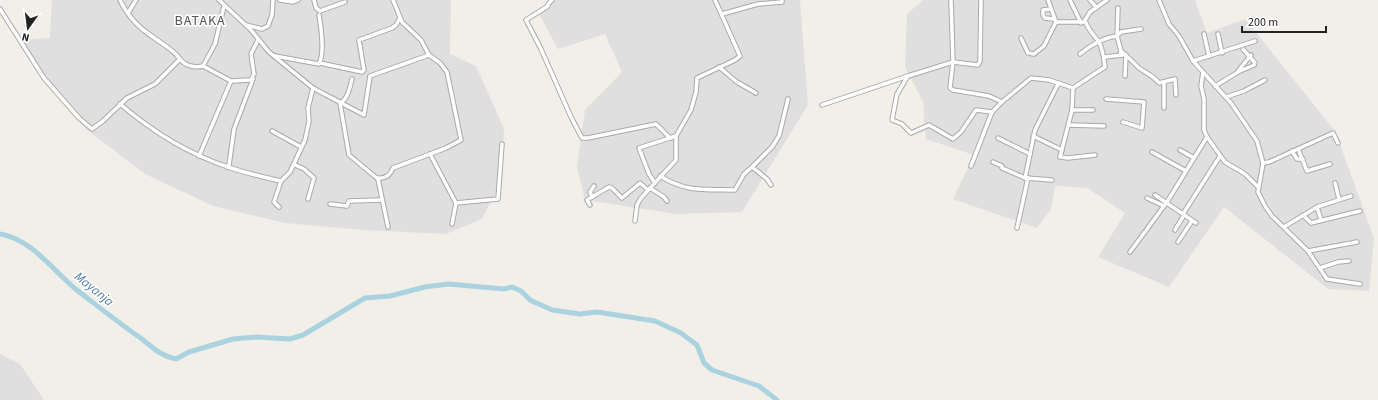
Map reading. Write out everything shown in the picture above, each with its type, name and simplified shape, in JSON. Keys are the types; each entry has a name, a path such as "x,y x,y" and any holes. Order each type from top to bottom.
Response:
{"street":[{"path":"120,0 125,11 138,26 171,50 185,64 194,67 203,66 231,81 253,79"},
{"path":"128,13 136,0"},
{"path":"219,0 246,25 258,40 283,65 313,88 365,115 370,76 429,55"},
{"path":"246,25 262,29 268,26 272,15 273,0"},
{"path":"280,0 293,2 298,0"},
{"path":"314,0 316,8 320,11 345,2"},
{"path":"377,178 386,177 390,175 393,168 430,154 460,140 448,72 440,63 429,55 421,40 404,25 393,0"},
{"path":"552,0 548,6 526,20 542,48 571,117 582,138 656,124 670,138"},
{"path":"635,222 637,206 640,198 676,160 676,136 691,110 696,92 697,78 735,60 740,55 715,0"},
{"path":"722,14 758,4 782,2 782,0"},
{"path":"951,0 953,62 951,90 989,96 1002,102"},
{"path":"822,105 953,62 974,66 980,63 981,0"},
{"path":"1021,38 1028,53 1034,54 1044,46 1055,21 1048,0"},
{"path":"971,166 992,112 1031,78 1049,80 1073,88 1105,67 1104,57 1099,43 1083,22 1070,0"},
{"path":"1090,0 1096,7"},
{"path":"1083,22 1096,7 1107,0"},
{"path":"1159,0 1169,24 1179,36 1193,61 1226,97 1257,141 1263,163 1258,188"},
{"path":"203,66 215,44 224,6"},
{"path":"1118,8 1117,36 1121,53"},
{"path":"0,9 44,78 89,127 95,127 132,95 155,84 180,59"},
{"path":"1051,9 1043,10 1042,15 1045,18 1055,21 1083,22"},
{"path":"319,15 322,30 322,58 320,63"},
{"path":"274,56 320,63 362,72 364,70 359,40 392,28 396,25 400,18"},
{"path":"1080,54 1099,43 1117,36 1121,32 1141,28"},
{"path":"1204,34 1209,56"},
{"path":"1218,34 1222,53"},
{"path":"227,167 229,165 234,129 253,79 254,74 251,54 258,40"},
{"path":"1193,61 1256,41"},
{"path":"1215,86 1254,64 1250,55 1243,49"},
{"path":"1104,57 1121,53 1126,55 1139,68 1154,77 1158,83 1175,79 1176,95"},
{"path":"1126,55 1126,76"},
{"path":"1237,73 1250,55"},
{"path":"719,67 736,82 756,93"},
{"path":"1203,72 1201,86 1204,99 1204,130 1220,156 1225,162 1245,174 1258,188 1265,206 1308,252 1324,276 1331,280 1360,284"},
{"path":"908,76 897,94 892,120 902,124 911,133 929,125 953,139 961,132 976,110 992,112"},
{"path":"340,103 347,95 352,79"},
{"path":"1226,97 1244,91 1265,80"},
{"path":"199,156 231,81"},
{"path":"1164,82 1164,108"},
{"path":"1017,228 1033,136 1058,84"},
{"path":"279,207 274,202 281,181 295,165 295,159 301,147 309,121 308,108 313,88"},
{"path":"1073,88 1072,110 1060,157 1068,158 1095,156"},
{"path":"660,176 680,187 705,190 735,190 744,174 752,168 779,136 788,99"},
{"path":"1106,99 1144,102 1142,128 1122,122"},
{"path":"340,103 349,155 377,178 382,200 385,205 388,227"},
{"path":"120,104 142,123 166,139 199,156 227,167 281,181"},
{"path":"1072,110 1093,110"},
{"path":"1069,125 1104,126"},
{"path":"272,131 301,147"},
{"path":"1263,163 1269,162 1333,133 1338,143"},
{"path":"655,183 649,174 639,148 676,136"},
{"path":"1033,136 1062,150"},
{"path":"1130,252 1167,202 1207,137"},
{"path":"998,138 1030,154"},
{"path":"456,203 498,199 502,144"},
{"path":"1298,149 1307,171 1330,164"},
{"path":"1180,150 1194,158"},
{"path":"1292,151 1297,159 1303,159"},
{"path":"1152,152 1186,170"},
{"path":"430,154 456,203 452,224"},
{"path":"1175,230 1220,156"},
{"path":"993,162 1026,178 1052,180"},
{"path":"295,165 304,169 314,178 308,199"},
{"path":"752,168 767,179 771,185"},
{"path":"1335,183 1339,198"},
{"path":"590,204 587,200 609,187 622,198 640,184 664,197 667,201"},
{"path":"592,197 590,192 594,186"},
{"path":"1154,195 1167,202 1194,222 1178,242"},
{"path":"1284,227 1317,207 1339,198 1351,196"},
{"path":"1147,198 1164,206"},
{"path":"330,204 347,206 349,201 382,200"},
{"path":"1317,207 1321,220"},
{"path":"1303,215 1311,223 1360,211"},
{"path":"1308,252 1357,242"},
{"path":"1320,268 1338,262 1349,261"}],"shaded area":[{"path":"52,0 451,0 450,54 476,66 504,129 501,182 482,219 446,234 364,230 285,223 213,206 145,174 86,129 43,79 19,40 50,38"},
{"path":"548,0 800,0 808,105 742,212 676,214 585,200 577,167 585,110 622,72 605,34 558,49 538,12 550,4"},
{"path":"923,0 1195,0 1207,33 1245,19 1335,131 1374,238 1369,291 1328,289 1224,207 1169,287 1098,257 1125,213 1087,188 1055,186 1051,209 1037,228 953,199 974,155 926,139 923,102 905,67 907,14"},
{"path":"0,354 20,364 44,400 0,400"}],"waterway":[{"name":"Mayanja","path":"0,234 12,237 32,249 78,291 158,351 166,356 176,359 189,352 233,339 256,337 290,339 303,335 365,298 390,296 425,287 448,284 504,289 512,287 521,291 530,300 552,310 580,314 597,312 655,321 681,333 697,345 704,363 712,370 759,386 777,400"}],"district":[{"name":"BATAKA","path":"200,21"}]}
